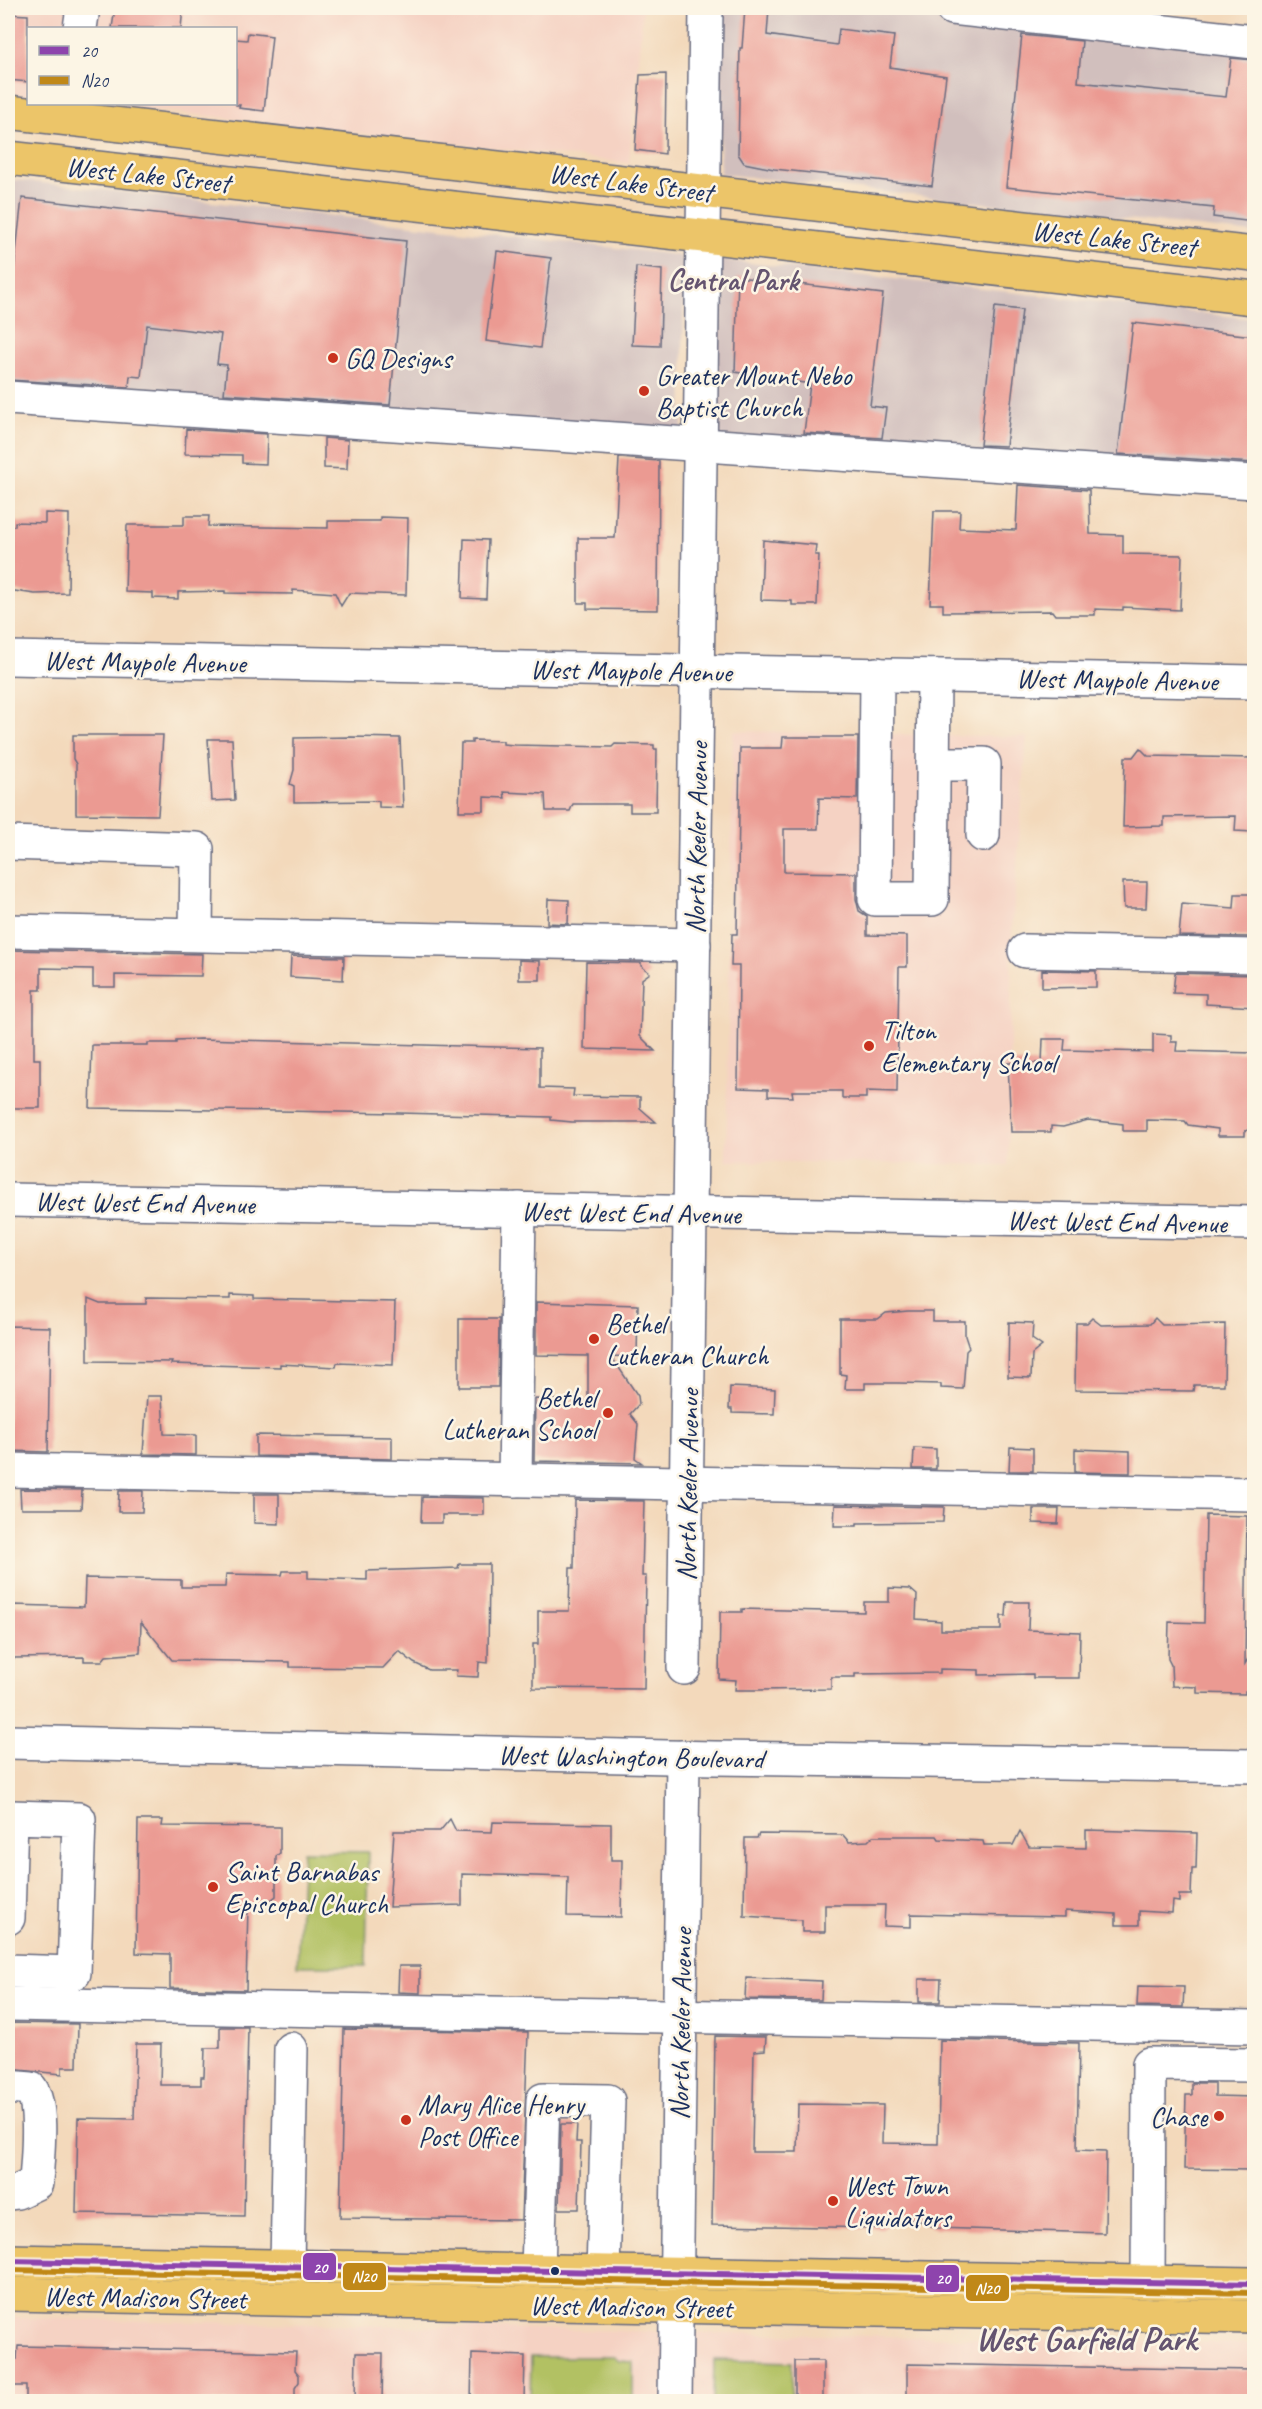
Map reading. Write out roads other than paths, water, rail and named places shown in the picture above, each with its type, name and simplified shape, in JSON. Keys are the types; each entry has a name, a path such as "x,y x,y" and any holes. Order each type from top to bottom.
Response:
{"main road":[{"name":"West Lake Street","path":"8,112 1254,298"},
{"name":"West Lake Street","path":"8,136 1254,276"},
{"name":"West Lake Street","path":"8,158 703,214 1254,254"},
{"name":"West Madison Street","path":"8,2261 603,2272 676,2290 1254,2317"},
{"name":"West Madison Street","path":"8,2294 676,2290 1148,2282 1254,2284"}],"street":[{"path":"80,27 83,8"},
{"name":"North Keeler Avenue","path":"684,1668 706,8"},
{"path":"952,8 1254,42"},
{"path":"8,398 1254,482"},
{"name":"West Maypole Avenue","path":"8,658 1254,682"},
{"path":"877,674 875,899 932,899 934,676"},
{"path":"933,764 984,765 983,835"},
{"path":"8,843 197,849 196,933"},
{"path":"8,931 196,933 694,945"},
{"path":"1025,951 1254,956"},
{"name":"West West End Avenue","path":"8,1200 1254,1223"},
{"path":"515,1480 519,1209"},
{"path":"8,1470 1254,1494"},
{"name":"West Washington Boulevard","path":"8,1742 683,1757 1254,1766"},
{"name":"North Keeler Avenue","path":"675,2402 683,1757"},
{"path":"8,1917 11,1817 79,1819 74,1973 8,1971"},
{"path":"8,2004 1254,2027"},
{"path":"287,2266 291,2049"},
{"path":"1148,2282 1149,2064 1254,2066"},
{"path":"8,2087 31,2089 36,2095 38,2109 36,2183 17,2192 8,2193"},
{"path":"538,2271 543,2100 608,2102 603,2272"}],"place":[{"name":"GQ Designs","path":"333,358"},
{"name":"Greater Mount Nebo Baptist Church","path":"644,391"},
{"name":"Tilton Elementary School","path":"869,1046"},
{"name":"Bethel Lutheran Church","path":"594,1339"},
{"name":"Bethel Lutheran School","path":"608,1413"},
{"name":"Saint Barnabas Episcopal Church","path":"213,1887"},
{"name":"Chase","path":"1219,2116"},
{"name":"Mary Alice Henry Post Office","path":"406,2120"},
{"name":"West Town Liquidators","path":"833,2201"}],"district":[{"name":"Central Park","path":"733,280"},
{"name":"West Garfield Park","path":"1086,2338"}]}
